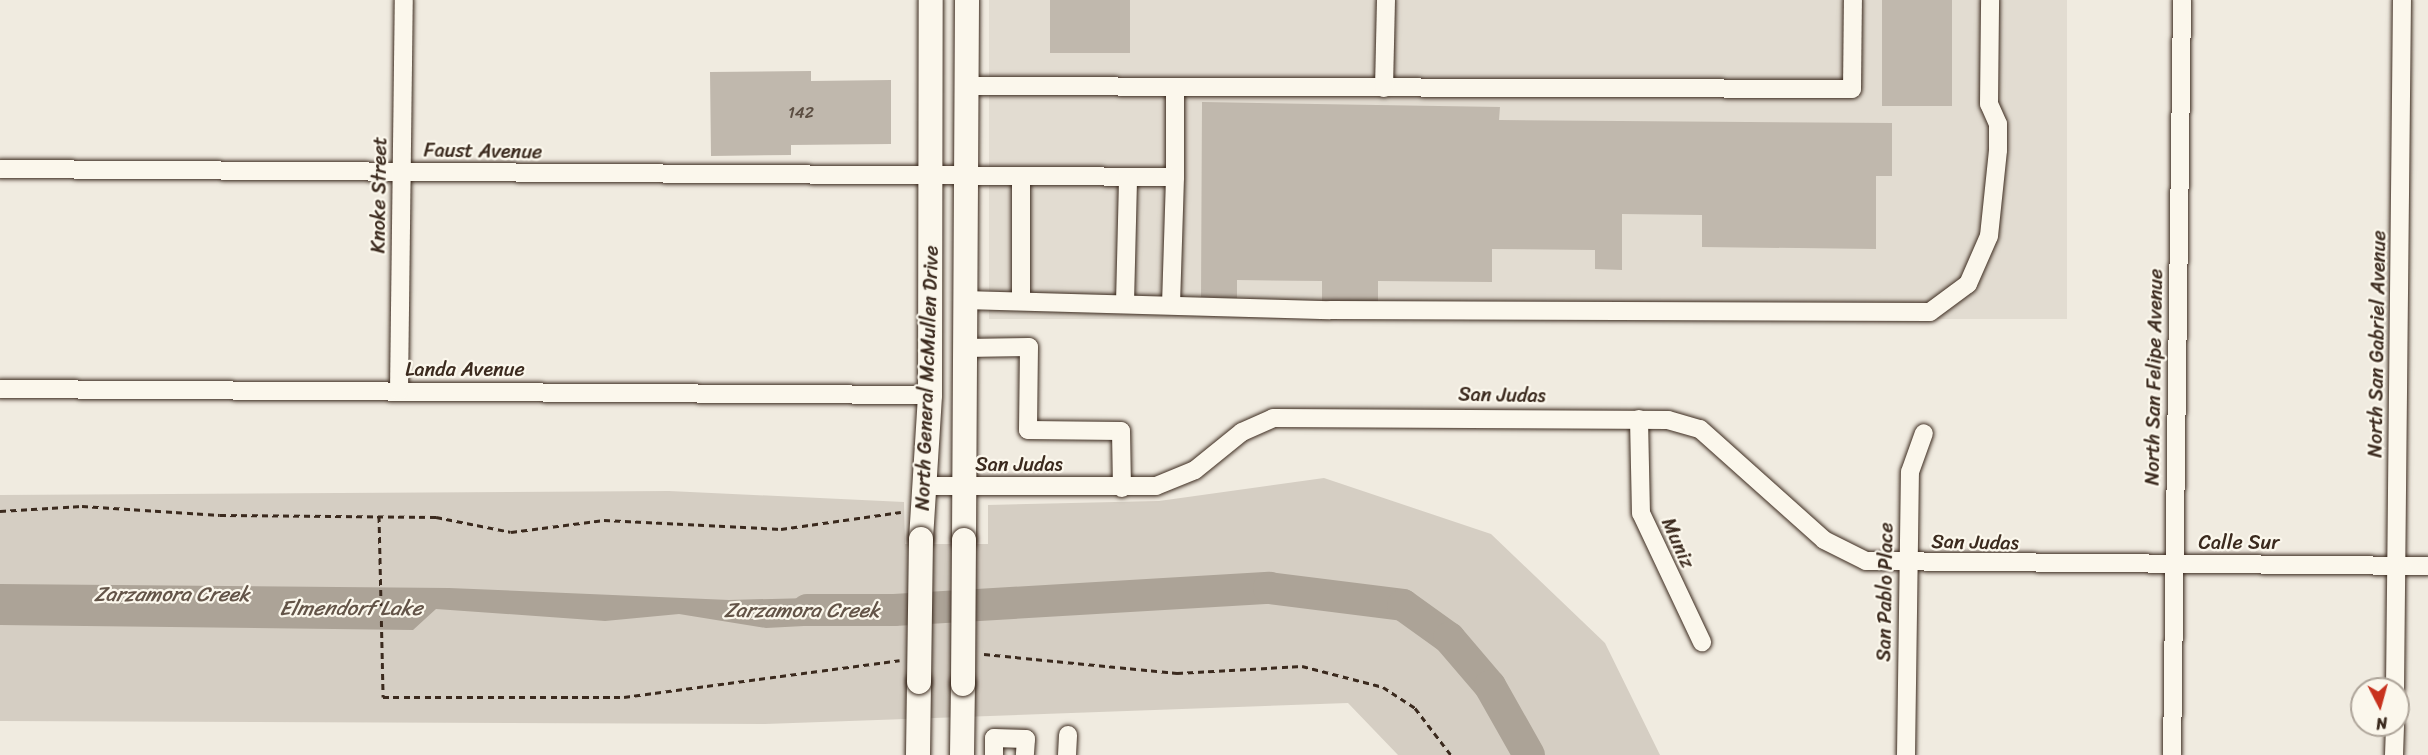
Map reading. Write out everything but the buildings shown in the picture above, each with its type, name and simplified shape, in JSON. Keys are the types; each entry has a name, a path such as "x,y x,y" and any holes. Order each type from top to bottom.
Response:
{"main road":[{"name":"North General McMullen Drive","path":"918,755 921,539 930,395 931,0"},
{"name":"North General McMullen Drive","path":"962,755 967,0"}],"street":[{"name":"Knoke Street","path":"399,391 404,0"},
{"path":"1384,88 1386,0"},
{"path":"966,86 1852,89 1853,0"},
{"path":"964,300 1171,305 1930,312 1968,284 1989,236 1998,150 1998,124 1989,104 1990,0"},
{"name":"North San Felipe Avenue","path":"2172,755 2182,0"},
{"name":"North San Gabriel Avenue","path":"2395,677 2402,0"},
{"path":"1171,305 1175,87"},
{"name":"Faust Avenue","path":"0,169 931,178 1175,177"},
{"path":"1125,303 1128,177"},
{"path":"1021,178 1021,301"},
{"path":"964,348 1029,347 1028,430 1121,431 1122,488"},
{"name":"Landa Avenue","path":"0,389 930,395"},
{"name":"San Judas","path":"926,486 1122,488 1178,480 1242,432 1273,418 1639,419 1682,422 1700,429 1835,548 1866,561 1908,564 2049,565"},
{"name":"Muniz","path":"1639,419 1641,513 1702,642"},
{"name":"San Pablo Place","path":"1906,755 1910,472 1924,433"},
{"name":"Calle Sur","path":"2049,565 2428,566"},
{"path":"1067,755 1068,735"},
{"path":"2394,755 2395,737"},
{"path":"994,755 994,738 1026,739 1026,755"}],"path":[{"path":"0,511 82,506 220,515 436,517 512,532 604,520 781,529 829,518 897,515 904,507"},
{"path":"380,516 382,697"}],"shaded area":[{"path":"989,0 2067,0 2067,319 989,319"},
{"path":"1324,478 1491,534 1605,643 1660,755 1398,755 1348,703 765,724 0,721 0,495 669,491 904,502 905,544 988,544 988,505 1159,501"}],"water":[{"name":"Elmendorf Lake","path":"0,584 449,588 729,600 847,597 849,609 842,624 766,628 679,614 605,621 436,609 413,630 0,625"}],"waterway":[{"name":"Zarzamora Creek","path":"807,610 894,610 1269,588 1403,605 1449,638 1490,686 1529,755"}]}
